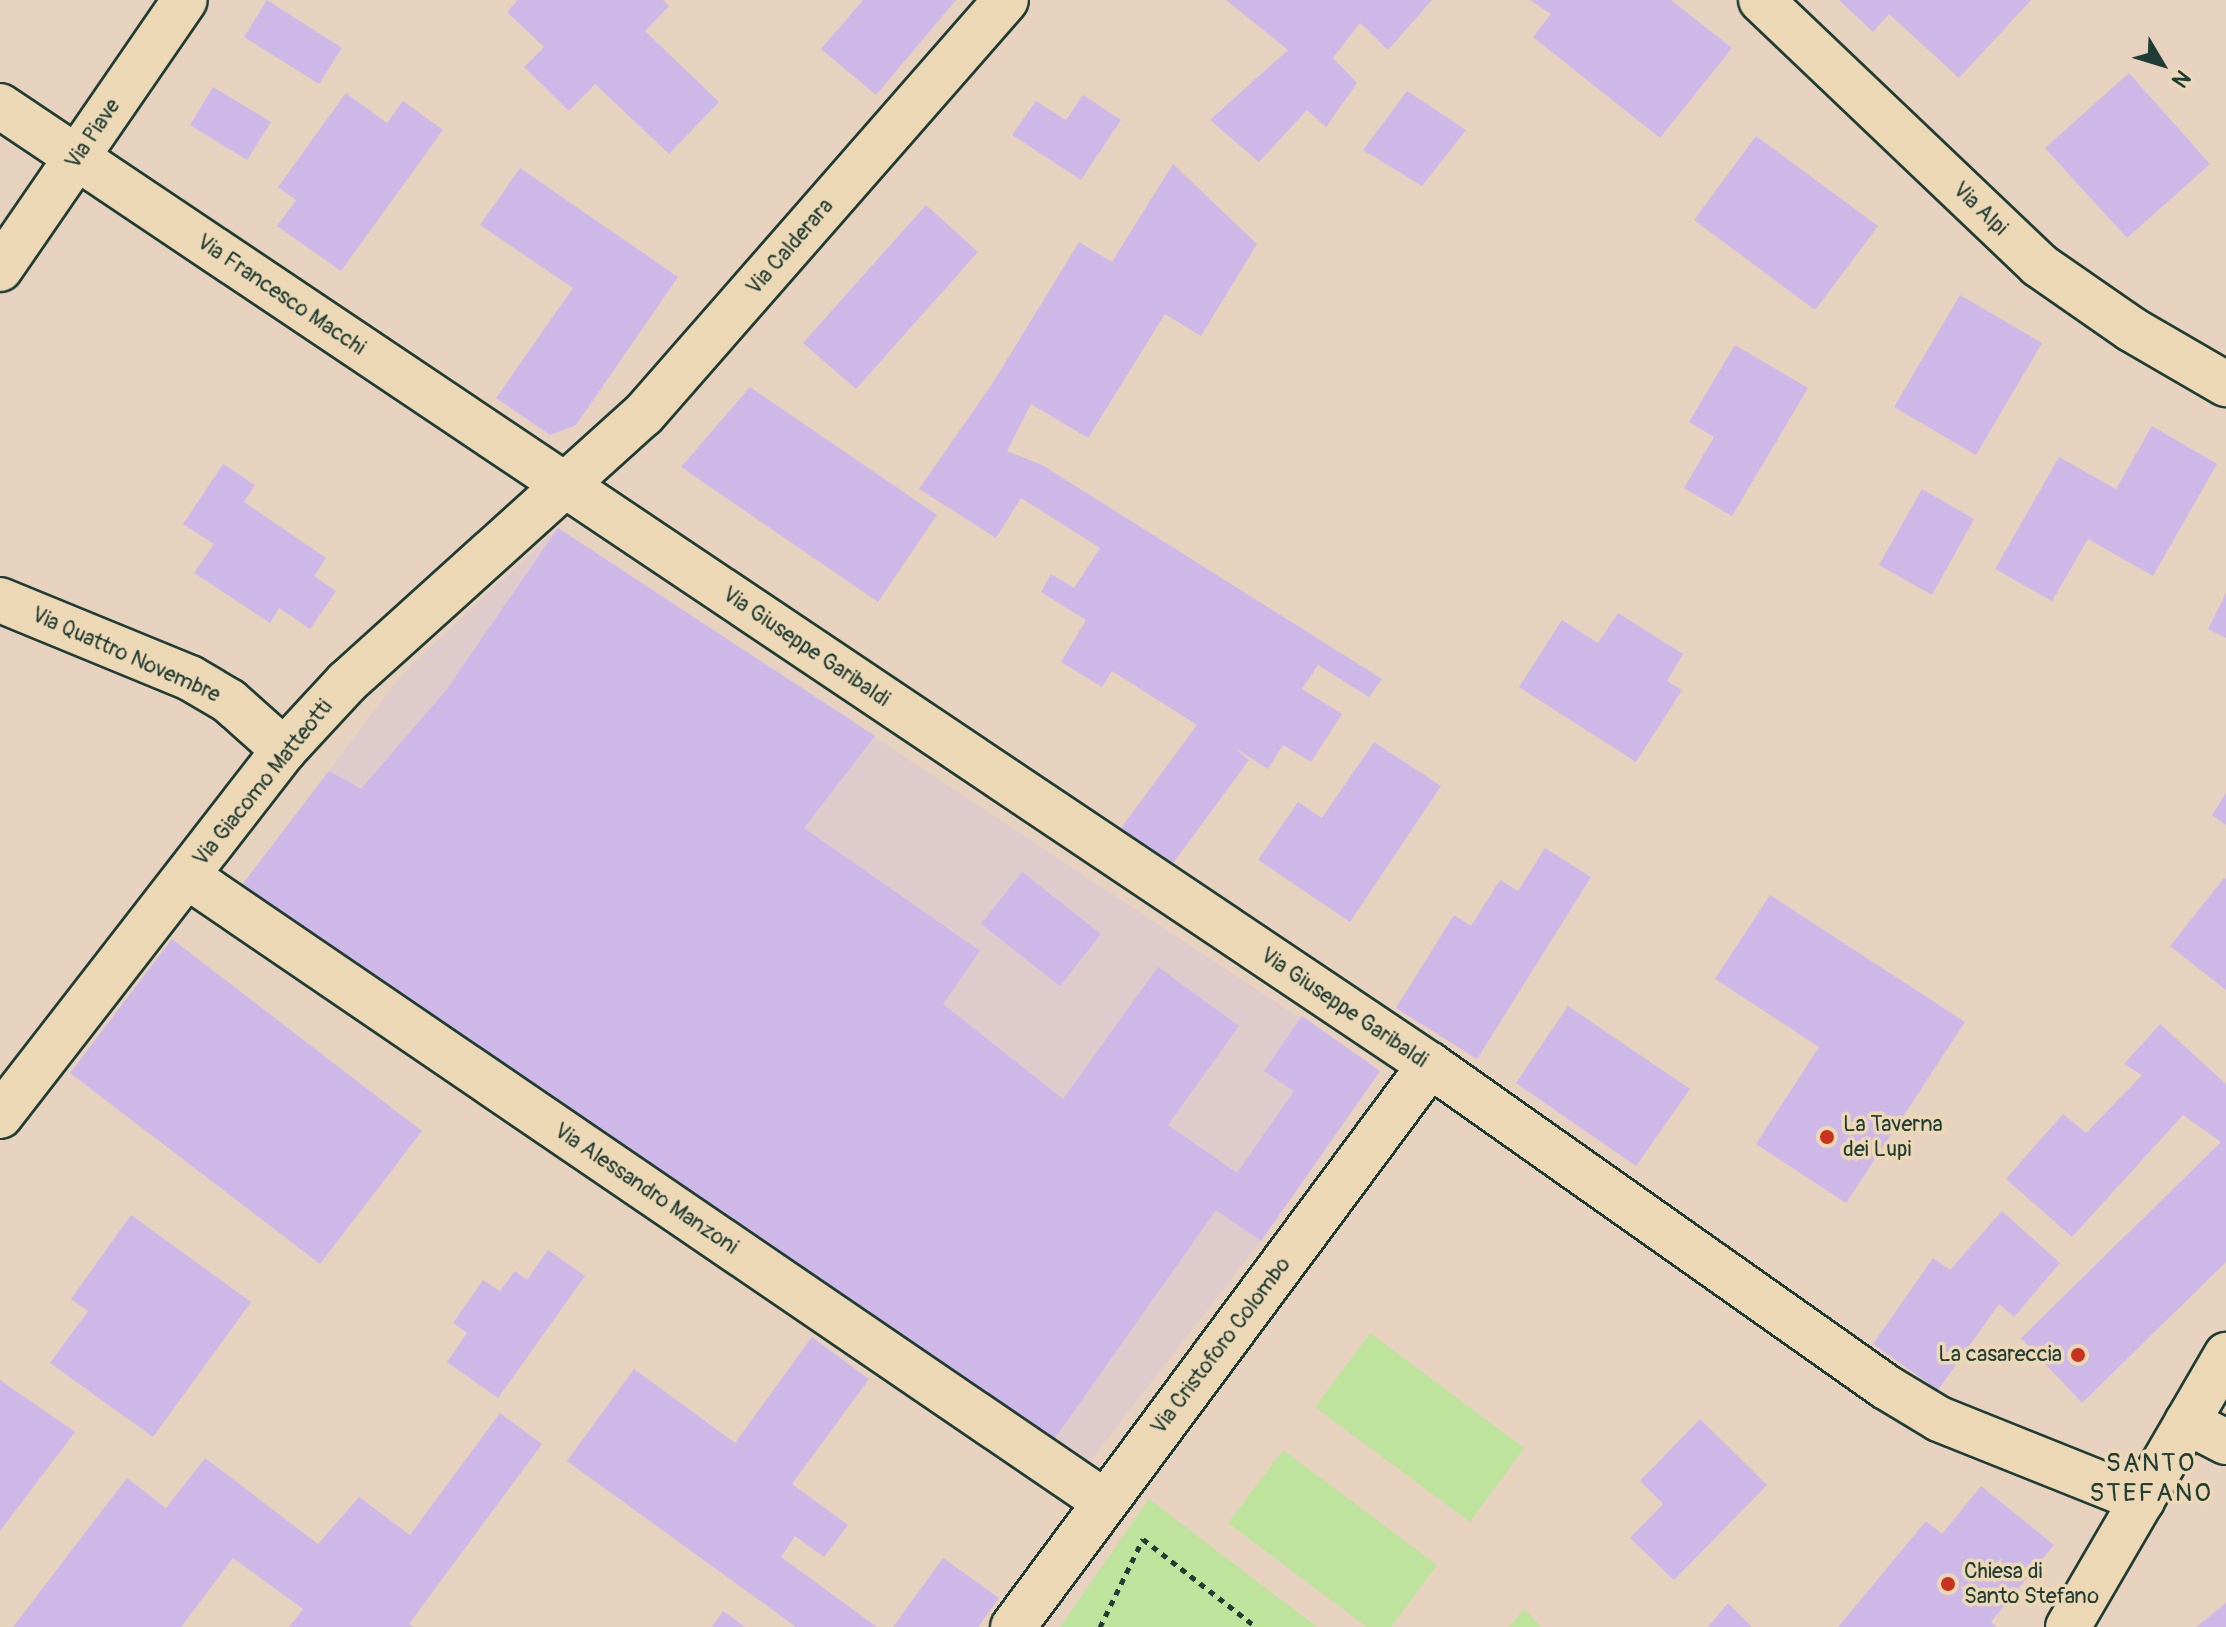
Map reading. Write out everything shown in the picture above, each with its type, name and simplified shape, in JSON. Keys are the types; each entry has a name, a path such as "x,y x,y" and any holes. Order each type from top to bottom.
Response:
{"street":[{"name":"Via Piave","path":"0,269 185,0"},
{"name":"Via Calderara","path":"562,483 643,415 1006,0"},
{"name":"Via Alpi","path":"1761,0 2039,265 2131,329 2226,384"},
{"name":"Via Francesco Macchi","path":"0,106 562,483"},
{"name":"Via Giacomo Matteotti","path":"0,1116 284,750 347,682 562,483"},
{"name":"Via Giuseppe Garibaldi","path":"562,483 1430,1065 1886,1387 1939,1419 2142,1500"},
{"name":"Via Quattro Novembre","path":"0,600 190,678 229,701 284,750"},
{"name":"Via Alessandro Manzoni","path":"187,876 1105,1502"},
{"name":"Via Cristoforo Colombo","path":"1013,1627 1430,1065"},
{"path":"2068,1627 2226,1355"},
{"path":"2187,1422 2226,1442"}],"path":[{"path":"1100,1627 1143,1539 1256,1627"}],"shaded area":[{"path":"558,528 1380,1071 1261,1241 1090,1461 235,894 403,673"}],"green space":[{"path":"1370,1333 1524,1448 1470,1522 1315,1407"},
{"path":"1283,1450 1437,1565 1391,1627 1367,1627 1228,1523"},
{"path":"1149,1499 1317,1627 1060,1627"},
{"path":"1524,1609 1541,1627 1509,1627"}],"building":[{"path":"267,0 342,48 319,84 244,37"},
{"path":"518,0 663,0 669,6 645,31 719,102 669,154 595,84 569,111 524,67 544,47 507,12"},
{"path":"863,0 956,0 876,95 821,49"},
{"path":"1226,0 1432,0 1388,50 1360,23 1333,58 1357,83 1326,127 1307,110 1259,162 1210,120 1288,50"},
{"path":"1530,0 1671,0 1732,48 1660,138 1533,37 1551,14"},
{"path":"1839,0 2031,0 1959,78 1889,14 1873,32"},
{"path":"2129,73 2210,164 2127,238 2045,148"},
{"path":"213,87 271,122 247,160 190,125"},
{"path":"1407,91 1466,130 1422,186 1363,150"},
{"path":"346,93 387,123 403,101 443,130 341,271 277,226 296,200 278,187"},
{"path":"1083,95 1121,120 1081,180 1012,135 1036,101 1066,120"},
{"path":"1756,136 1878,226 1815,310 1694,220"},
{"path":"1173,164 1257,244 1201,336 1165,314 1088,438 1031,404 1007,451 1042,465 1382,679 1369,697 1318,665 1302,689 1342,714 1311,762 1283,745 1268,769 1234,747 1249,760 1171,866 1121,828 1197,725 1112,671 1102,687 1061,662 1086,620 1041,592 1051,574 1074,588 1100,548 1021,498 996,538 919,489 994,381 1079,242 1112,262"},
{"path":"520,168 678,277 576,425 550,435 496,398 573,288 480,225"},
{"path":"926,205 978,252 856,389 803,343"},
{"path":"1960,295 2042,343 1976,455 1894,407"},
{"path":"1735,345 1808,388 1732,516 1684,488 1714,437 1689,422"},
{"path":"750,387 937,515 878,602 681,467"},
{"path":"2152,426 2217,464 2153,576 2088,539 2052,601 1995,569 2059,457 2116,489"},
{"path":"223,464 255,485 244,502 326,558 314,576 336,591 310,629 279,608 270,623 194,573 214,544 183,524"},
{"path":"1922,489 1974,519 1932,595 1879,565"},
{"path":"558,528 875,736 804,828 980,951 943,1004 1063,1099 1158,967 1239,1026 1168,1125 1237,1173 1294,1091 1264,1071 1302,1016 1380,1071 1261,1241 1216,1210 1055,1438 235,894 329,771 361,789 447,689"},
{"path":"2226,593 2226,638 2208,629"},
{"path":"1618,613 1683,654 1667,681 1682,690 1636,762 1519,687 1562,620 1598,643"},
{"path":"1374,742 1441,786 1350,922 1258,860 1298,802 1322,818"},
{"path":"2226,793 2226,825 2212,815"},
{"path":"1545,848 1591,877 1477,1059 1396,1008 1454,915 1471,926 1500,880 1518,891"},
{"path":"1022,872 1101,934 1060,986 981,924"},
{"path":"2226,879 2226,990 2170,946"},
{"path":"1770,895 1965,1022 1846,1203 1756,1144 1819,1047 1715,979"},
{"path":"172,939 422,1131 320,1264 70,1073"},
{"path":"1568,1006 1690,1089 1636,1166 1516,1083"},
{"path":"2160,1024 2226,1084 2226,1262 2082,1403 2021,1338 2221,1142 2183,1115 2072,1237 2006,1179 2063,1114 2086,1133 2142,1075 2124,1064"},
{"path":"2002,1211 2060,1263 2014,1317 1999,1304 1938,1390 1873,1344 1933,1258 1950,1270"},
{"path":"131,1215 251,1302 153,1437 50,1363 88,1311 71,1299"},
{"path":"548,1250 585,1276 498,1398 447,1362 467,1333 453,1323 483,1280 500,1291 515,1271 527,1280"},
{"path":"812,1337 869,1379 792,1484 848,1525 824,1557 795,1536 781,1557 877,1627 796,1627 567,1461 634,1369 735,1443"},
{"path":"0,1380 75,1432 0,1531"},
{"path":"500,1413 542,1444 409,1624 414,1627 289,1627 303,1609 233,1558 181,1627 13,1627 127,1478 166,1508 205,1458 318,1544 359,1497 410,1535"},
{"path":"1700,1419 1767,1485 1674,1580 1630,1538 1663,1504 1640,1481"},
{"name":"Chiesa di Santo Stefano","path":"1981,1486 2054,1545 1991,1622 1997,1627 1838,1627 1926,1521 1942,1534"},
{"path":"943,1558 999,1598 978,1627 893,1627"},
{"path":"1728,1603 1752,1627 1708,1627"},
{"path":"2226,1603 2226,1627 2196,1627"},
{"path":"723,1611 745,1627 712,1627"}],"place":[{"name":"La Taverna dei Lupi","path":"1827,1137"},
{"name":"La casareccia","path":"2078,1355"},
{"name":"Chiesa di Santo Stefano","path":"1948,1584"}],"district":[{"name":"SANTO STEFANO","path":"2151,1479"}]}
